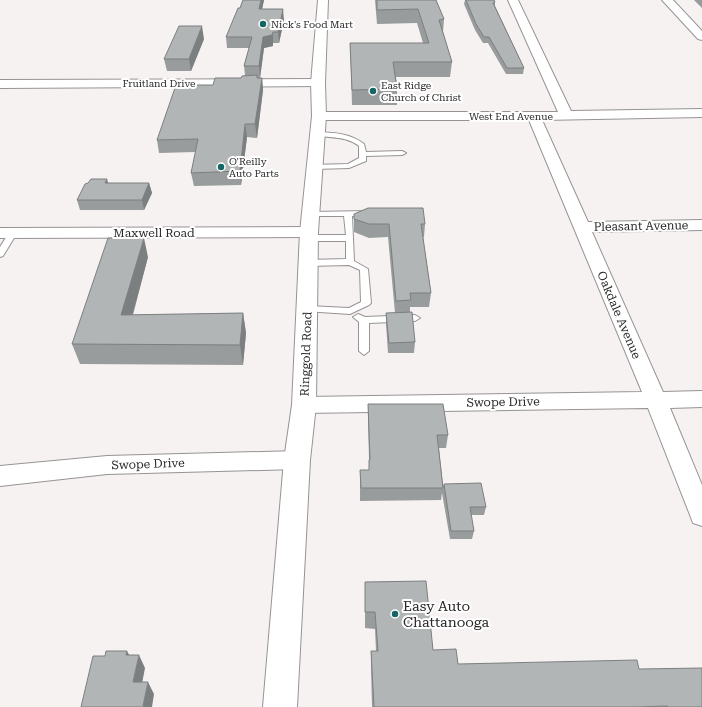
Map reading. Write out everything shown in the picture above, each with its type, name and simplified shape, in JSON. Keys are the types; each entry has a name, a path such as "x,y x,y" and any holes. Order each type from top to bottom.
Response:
{"main road":[{"name":"Ringgold Road","path":"280,707 297,460 304,405 308,309 309,228 318,125 318,83 323,0"}],"street":[{"path":"513,0 566,115"},
{"path":"667,0 702,37"},
{"name":"Fruitland Drive","path":"0,84 318,83"},
{"name":"West End Avenue","path":"318,125 566,115 702,113"},
{"name":"Oakdale Avenue","path":"534,116 656,400 702,515"},
{"name":"Pleasant Avenue","path":"581,227 702,225"},
{"name":"Maxwell Road","path":"7,233 309,228"},
{"name":"Swope Drive","path":"304,405 702,399"},
{"name":"Swope Drive","path":"0,476 107,465 297,460"}],"lane":[{"path":"315,167 349,166 363,159 362,145 348,136 318,125"},
{"path":"362,154 402,153"},
{"path":"309,228 348,213 379,212"},
{"path":"348,213 350,262"},
{"path":"309,228 350,238"},
{"path":"0,254 7,233"},
{"path":"308,263 350,262 364,269 366,303 350,311 308,309"},
{"path":"350,311 364,320 415,318"},
{"path":"364,320 364,351"}],"building":[{"path":"243,0 261,0 259,9 283,9 278,32 273,32 272,35 263,37 259,66 244,66 252,37 226,37 238,8 240,8"},
{"path":"377,0 436,0 444,19 439,20 452,62 393,62 397,89 352,90 350,43 429,43 418,9 377,10"},
{"path":"466,0 494,0 495,2 493,3 524,68 507,68 489,37 484,37 476,24"},
{"path":"179,26 202,26 189,59 164,59"},
{"path":"257,75 257,78 262,78 255,124 245,124 240,171 191,173 198,139 157,140 176,85 213,85 215,78 241,78 242,76"},
{"path":"91,179 107,179 105,183 149,183 142,200 77,200 85,184"},
{"path":"368,208 423,208 425,224 421,224 431,293 410,293 411,300 396,301 389,224 369,224 354,219 354,214"},
{"path":"108,238 144,238 121,315 243,313 240,345 72,344"},
{"path":"412,312 415,342 389,343 386,313"},
{"path":"368,404 443,404 448,435 437,435 443,488 361,488 360,470 369,470 370,460"},
{"path":"481,483 486,507 470,507 474,531 451,531 444,484"},
{"path":"426,581 433,650 456,649 458,664 637,660 639,669 702,668 702,707 374,707 371,651 378,651 375,612 365,612 365,582"},
{"path":"106,651 127,651 126,655 139,655 133,682 148,682 143,706 150,707 81,707 93,656 105,656"}],"place":[{"name":"Nick's Food Mart","path":"263,24"},
{"name":"East Ridge Church of Christ","path":"373,91"},
{"name":"O'Reilly Auto Parts","path":"221,167"},
{"name":"Easy Auto Chattanooga","path":"395,614"}]}
